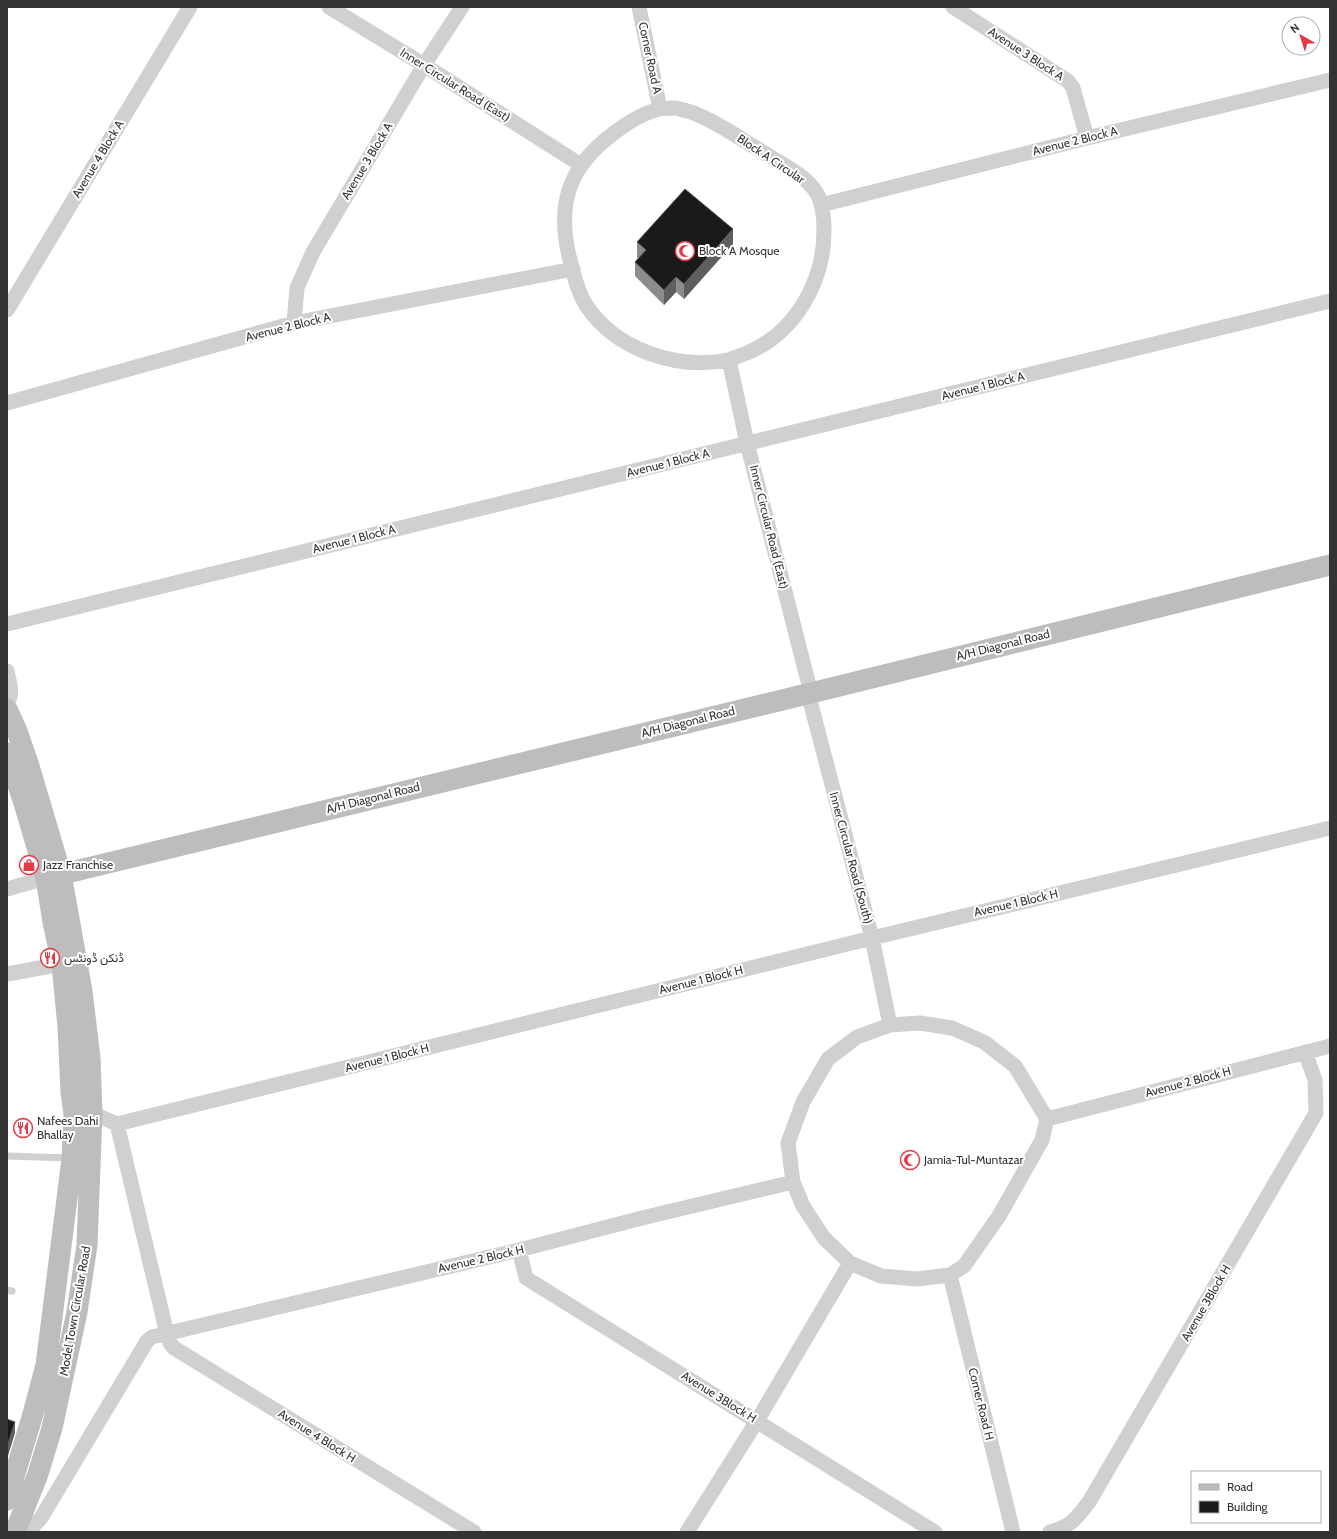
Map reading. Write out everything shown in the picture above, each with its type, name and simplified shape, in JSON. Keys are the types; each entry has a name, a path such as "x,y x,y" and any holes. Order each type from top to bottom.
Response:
{"main road":[{"name":"A/H Diagonal Road","path":"54,876 810,693 1330,565"},
{"name":"Model Town Circular Road","path":"7,710 17,731 29,766 83,998 90,1058 83,1114 72,1159 46,1365 34,1414 7,1500"},
{"name":"Model Town Circular Road","path":"7,753 24,802 54,876 53,922 62,964 68,1027 71,1092 83,1114 87,1245 77,1312 52,1428 38,1474 16,1531"}],"street":[{"name":"Avenue 4 Block A","path":"7,310 190,7"},
{"name":"Inner Circular Road (East)","path":"329,7 424,65 580,165"},
{"name":"Avenue 3 Block A","path":"294,323 297,288 313,252 424,65 462,7"},
{"name":"Corner Road A","path":"639,7 660,109"},
{"name":"Avenue 3 Block A","path":"953,7 1068,81 1072,88 1087,138"},
{"name":"Avenue 2 Block A","path":"821,205 1087,138 1330,80"},
{"name":"Block A Circular","path":"676,108 683,110 696,114 724,128 793,171 816,192 821,205 824,223 824,249 817,276 802,307 787,327 766,343 729,360 702,362 680,361 641,351 626,342 599,320 586,305 578,288 567,245 564,225 566,203 571,184 580,165 602,142 639,118 660,109 676,108"},
{"name":"Avenue 2 Block A","path":"7,403 294,323 573,269"},
{"name":"Avenue 1 Block A","path":"7,624 1330,301"},
{"name":"Inner Circular Road (East)","path":"729,360 747,443 810,693"},
{"path":"7,671 11,692 10,700 7,703"},
{"name":"Inner Circular Road (South)","path":"810,693 872,938 890,1025"},
{"name":"Avenue 1 Block H","path":"117,1124 872,938 1330,828"},
{"path":"7,889 54,876"},
{"path":"7,974 62,964"},
{"path":"920,1023 952,1028 984,1042 1015,1066 1047,1119 1042,1140 999,1216 964,1266 950,1275 916,1279 881,1276 850,1263 824,1238 803,1206 793,1182 788,1143 804,1102 828,1059 857,1037 890,1025 920,1023"},
{"name":"Avenue 2 Block H","path":"1047,1119 1330,1046"},
{"name":"Avenue 3Block H","path":"1050,1532 1074,1521 1089,1502 1316,1113 1315,1080 1305,1052"},
{"path":"83,1114 117,1124"},
{"name":"Avenue 4 Block H","path":"117,1124 170,1343 178,1351 474,1532"},
{"name":"Avenue 2 Block H","path":"16,1531 30,1529 41,1518 147,1341 152,1337 519,1250 642,1218 793,1182"},
{"name":"Avenue 3Block H","path":"519,1250 526,1278 935,1532"},
{"path":"687,1532 757,1421 850,1263"},
{"name":"Corner Road H","path":"950,1275 1013,1532"}],"lane":[{"path":"7,1156 72,1159"}],"building":[{"name":"Block A Mosque","path":"685,189 733,229 684,284 676,277 664,290 635,262 646,250 637,242"},
{"path":"7,1419 15,1422 7,1447"}],"place":[{"name":"Block A Mosque","path":"685,251"},
{"name":"Jazz Franchise","path":"29,865"},
{"name":"ڈنکن ڈونٹس","path":"50,958"},
{"name":"Nafees Dahi Bhallay","path":"23,1128"},
{"name":"Jamia-Tul-Muntazar","path":"910,1160"}]}
